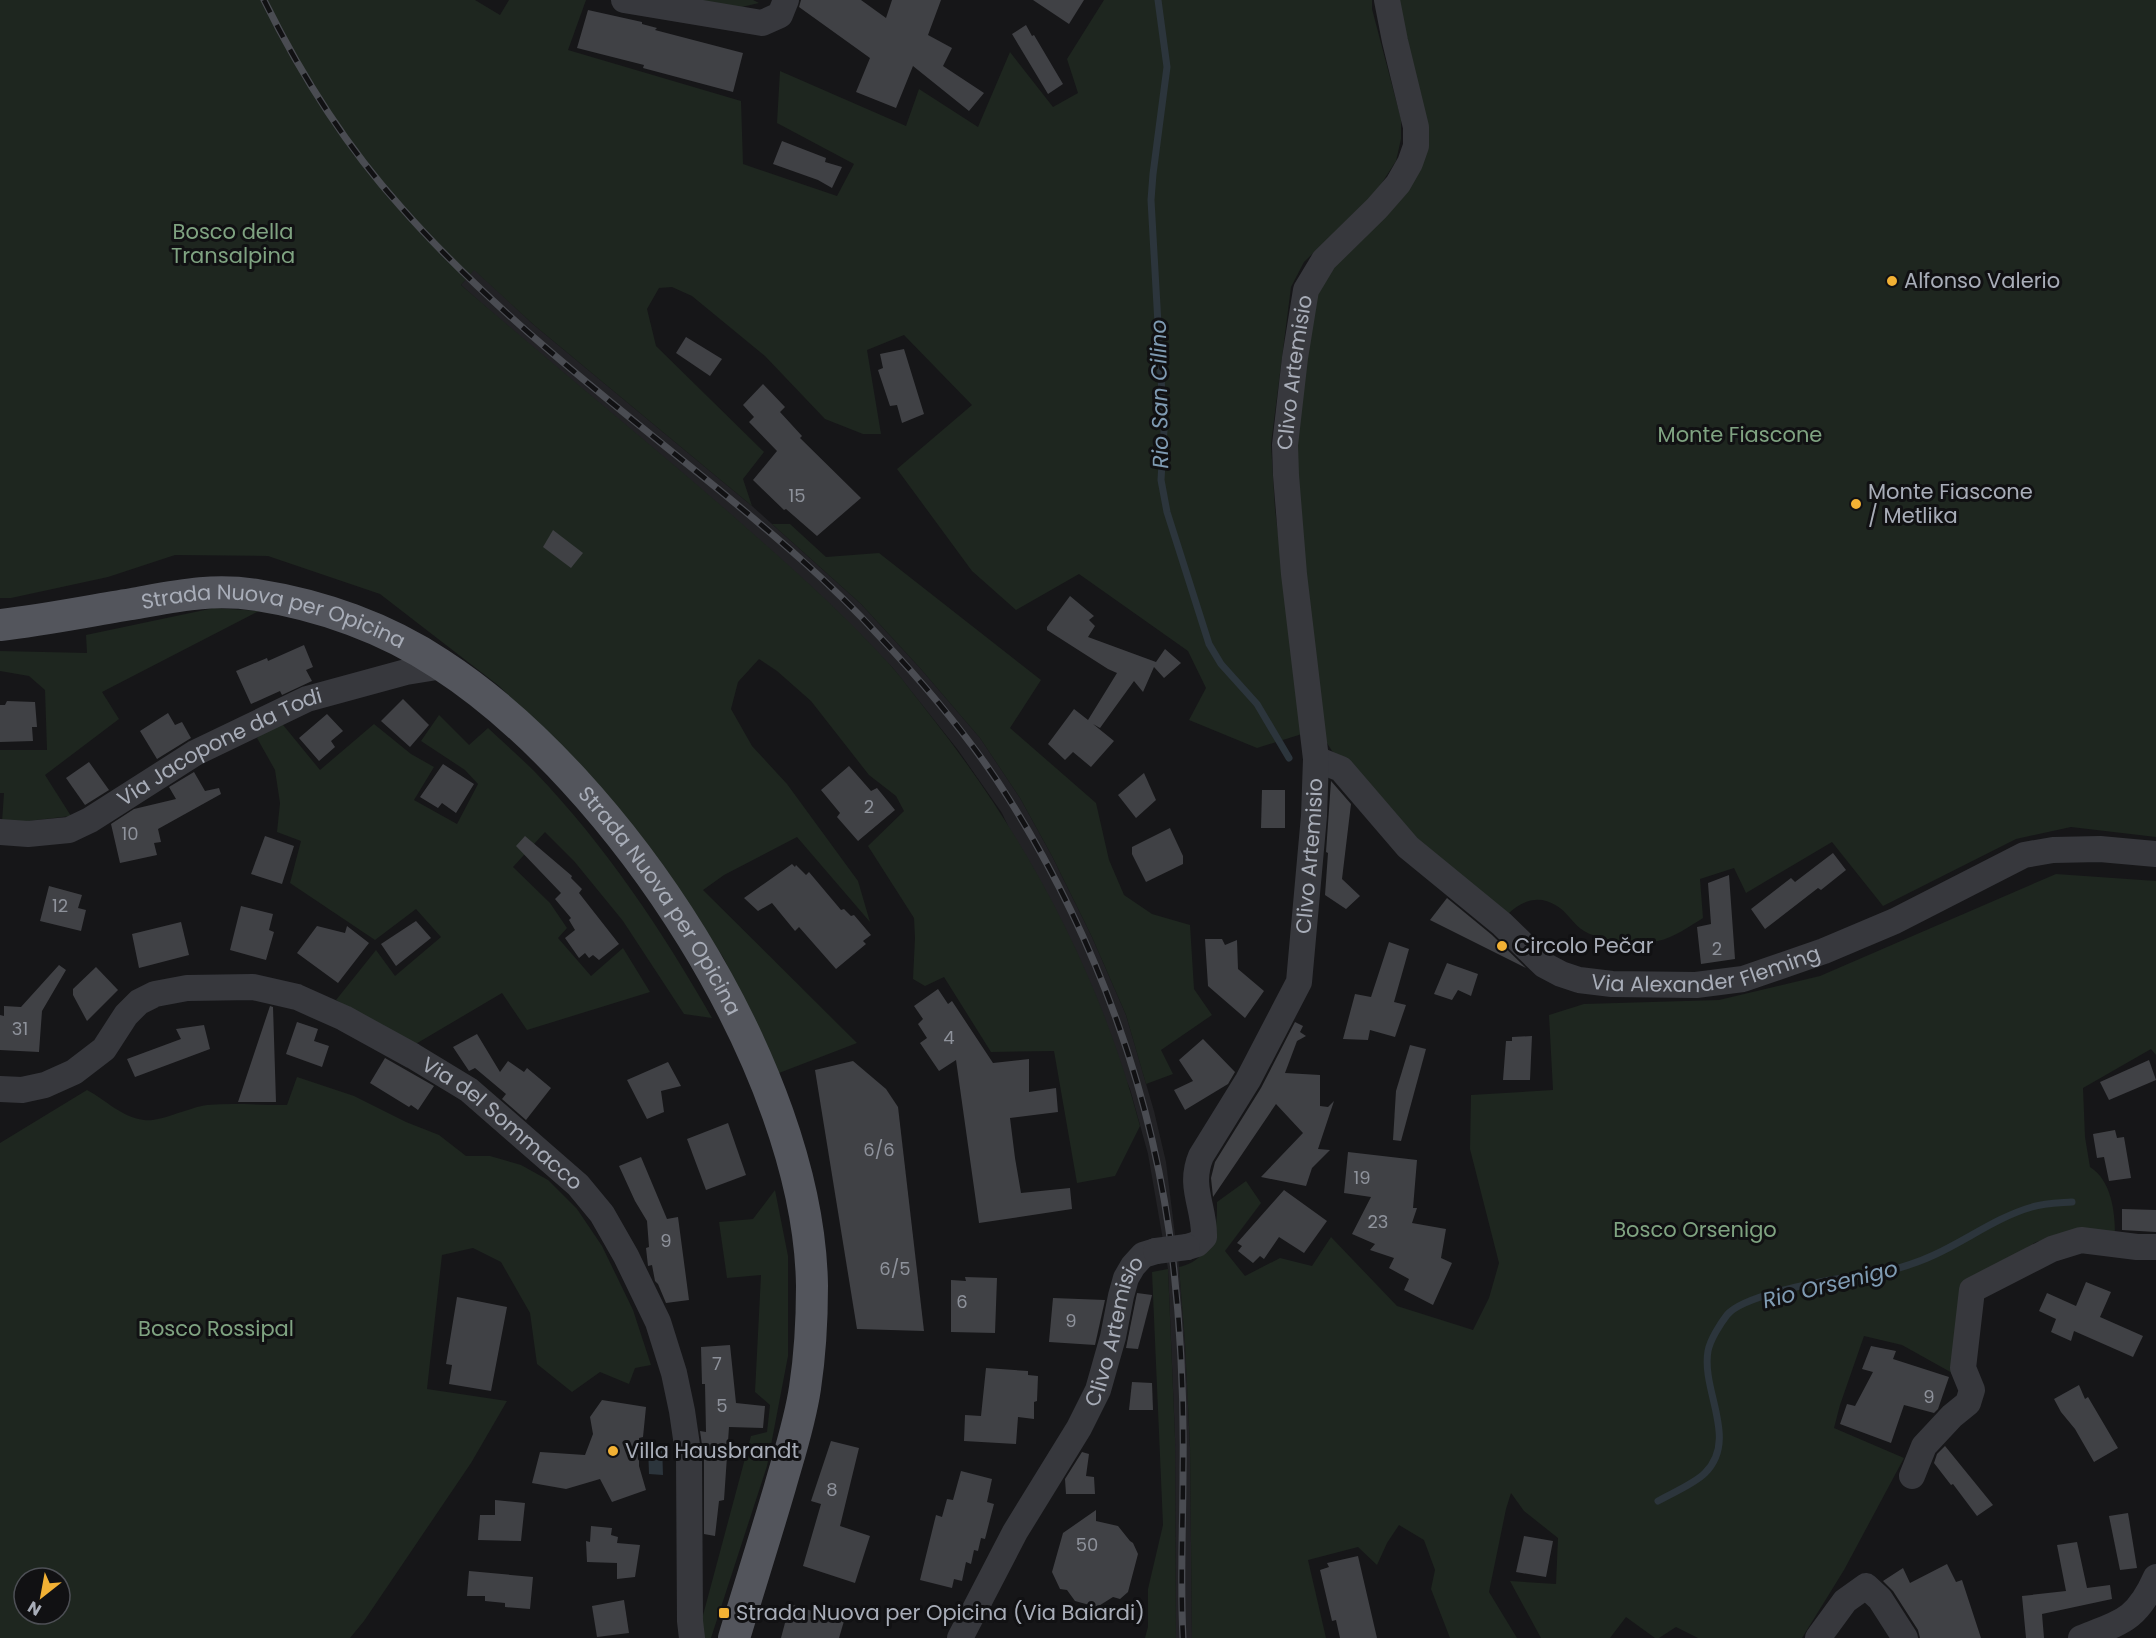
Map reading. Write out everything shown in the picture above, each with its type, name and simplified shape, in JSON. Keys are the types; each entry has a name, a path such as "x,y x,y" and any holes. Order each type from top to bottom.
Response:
{"main road":[{"name":"Strada Nuova per Opicina","path":"0,625 185,593 220,591 258,595 309,606 349,619 385,633 443,666 489,699 561,766 618,830 669,902 714,976 762,1072 787,1146 806,1224 812,1285 805,1392 789,1457 734,1638"}],"street":[{"path":"624,0 762,23 780,15 786,0"},
{"name":"Clivo Artemisio","path":"960,1638 1014,1532 1079,1428 1098,1390 1111,1346 1126,1278 1133,1266 1143,1255 1187,1247 1197,1244 1204,1237 1195,1180 1200,1156 1248,1080 1299,982 1314,816 1316,759 1294,574 1285,445 1306,290 1324,260 1398,184 1410,163 1416,146 1416,127 1387,0"},
{"name":"Via Jacopone da Todi","path":"0,832 28,834 69,830 90,820 195,753 307,699 406,672 443,666"},
{"name":"Via Alexander Fleming","path":"1316,759 1341,769 1408,847 1502,924 1544,965 1579,980 1696,985 1743,979 1824,951 1895,921 2024,855 2053,849 2100,849 2156,854"},
{"name":"Via del Sommacco","path":"0,1089 22,1090 45,1084 74,1071 104,1049 126,1016 139,1002 155,994 187,988 253,987 297,997 344,1018 469,1090 578,1185 602,1214 626,1256 657,1323 674,1373 688,1459 692,1638"},
{"path":"1912,1476 1924,1446 1952,1416 1968,1403 1972,1390 1963,1368 1972,1290 2052,1249 2082,1240 2137,1247 2156,1246"},
{"path":"2081,1638 2114,1625 2136,1612 2147,1598 2156,1577"},
{"path":"1818,1638 1845,1601 1866,1586 1880,1599 1905,1638"}],"shaded area":[{"path":"474,269 534,325 752,506 861,604 980,738 1020,798 1052,856 1092,937 1126,1015 1154,1111 1166,1162 1179,1267 1185,1343 1190,1447 1192,1638 1176,1638 1175,1437 1168,1269 1148,1154 1130,1089 1002,813 958,750 892,667 461,285"},
{"path":"662,1445 663,1475 649,1474 648,1446"}],"green space":[{"name":"Bosco della Transalpina","path":"0,0 475,0 500,15 509,0 586,0 568,50 741,101 743,164 837,196 854,164 777,123 780,71 906,126 919,89 978,127 1010,52 1053,107 1078,93 1067,59 1104,0 1372,0 1372,9 1401,119 1401,139 1396,161 1376,192 1304,262 1291,287 1271,444 1275,509 1302,734 1257,748 1189,720 1206,688 1188,651 1079,574 1016,610 972,571 897,469 972,405 904,335 867,350 881,434 863,434 825,419 765,356 692,296 672,287 659,288 647,309 656,346 764,452 743,479 752,506 534,325 474,270 461,285 731,514 834,607 892,667 965,762 1029,859 1082,962 1104,1015 1140,1126 1115,1176 1077,1183 1054,1051 991,1052 944,977 925,986 913,979 914,918 868,846 904,811 896,796 869,775 811,701 777,671 759,659 738,682 731,709 752,746 787,784 858,881 870,922 797,837 724,875 703,890 857,1043 779,1073 723,957 645,842 576,761 499,686 380,594 268,556 175,555 108,577 11,598 0,598"},
{"path":"676,0 753,0 759,3 729,10"},
{"name":"Monte Fiascone","path":"1396,0 2156,0 2156,837 2071,827 2016,839 1883,906 1832,842 1746,893 1734,868 1700,879 1703,918 1658,941 1620,941 1584,931 1561,909 1543,900 1524,903 1507,915 1404,828 1352,769 1332,751 1322,735 1293,437 1312,308 1321,283 1334,260 1411,181"},
{"path":"772,524 790,524 826,557 879,553 1041,680 1010,728 1096,803 1109,860 1124,895 1152,914 1190,925 1194,989 1212,1015 1161,1050 1173,1074 1146,1084 1126,1015 1092,937 1020,798 980,738 861,604"},
{"path":"214,608 259,611 102,692 119,719 45,775 71,816 2,822 4,793 0,793 0,750 47,750 45,690 29,676 0,671 0,651 87,653 86,635"},
{"path":"439,715 469,745 488,728 561,800 631,889 712,1018 684,1014 623,921 574,861 545,832 513,867 550,903 567,928 558,938 591,976 623,948 650,992 527,1030 502,993 414,1045 336,1000 376,950 395,976 441,937 416,909 375,940 290,883 301,841 277,832 280,803 275,770 257,738 279,720 320,770 374,724 411,754 434,767 414,800 457,824 478,784 465,770 421,741"},
{"name":"Bosco Orsenigo","path":"2056,874 2156,881 2156,1055 2151,1049 2083,1088 2085,1137 2090,1167 2103,1180 2107,1188 2113,1206 2115,1234 2072,1233 2036,1242 1962,1287 1954,1374 1902,1345 1864,1336 1834,1428 1904,1458 1844,1570 1802,1638 1698,1638 1676,1627 1659,1638 1655,1638 1626,1617 1610,1638 1541,1638 1510,1581 1556,1584 1558,1538 1524,1511 1511,1493 1489,1592 1517,1638 1450,1638 1431,1589 1435,1570 1424,1540 1399,1525 1387,1543 1377,1565 1358,1547 1308,1560 1326,1638 1192,1638 1190,1447 1179,1267 1197,1259 1210,1244 1216,1228 1217,1202 1246,1181 1261,1203 1225,1251 1245,1276 1280,1258 1312,1266 1331,1237 1397,1306 1473,1330 1489,1298 1499,1263 1470,1149 1471,1095 1553,1090 1549,1015 1584,1004 1719,1000 1820,976"},
{"name":"Bosco Rossipal","path":"297,1077 354,1096 406,1122 439,1135 466,1156 490,1156 521,1165 548,1180 577,1209 602,1246 633,1310 651,1365 635,1368 629,1384 600,1372 572,1392 537,1364 530,1313 501,1262 473,1248 442,1255 427,1389 507,1401 471,1463 364,1621 350,1638 0,1638 0,1143 87,1090 121,1112 144,1120 157,1119 207,1105 287,1105"},
{"path":"775,1190 788,1256 788,1356 767,1466 711,1638 699,1638 698,1634 751,1436 767,1432 770,1405 755,1392 761,1275 727,1278 719,1222 753,1219"},
{"path":"1168,1269 1175,1437 1176,1638 1145,1638 1148,1627 1148,1589 1163,1525 1152,1272"}],"building":[{"path":"801,0 861,0 886,18 892,0 941,0 928,35 952,48 943,66 984,93 969,111 913,66 896,108 856,92 870,58 799,7"},
{"path":"1033,0 1084,0 1069,24"},
{"path":"588,10 642,22 642,24 657,28 655,30 743,53 733,92 643,68 644,65 577,48"},
{"path":"1026,25 1063,84 1048,94 1012,34"},
{"path":"782,141 826,158 825,162 842,167 832,188 818,180 773,164"},
{"path":"686,337 722,359 710,376 676,353"},
{"path":"904,349 924,414 902,423 897,405 890,406 878,370 883,368 880,354"},
{"path":"763,384 785,407 780,412 802,436 800,438 861,498 817,536 786,509 784,510 753,480 777,451 749,422 754,417 743,405"},
{"path":"553,530 583,553 571,568 543,547"},
{"path":"1070,596 1094,616 1089,620 1095,626 1088,637 1156,662 1165,649 1181,663 1164,678 1154,667 1143,692 1134,681 1100,728 1093,724 1114,741 1091,767 1073,752 1065,760 1048,744 1074,709 1088,720 1117,673 1047,630"},
{"path":"304,645 313,667 306,670 312,681 282,695 280,691 251,704 236,671 267,658 268,661"},
{"path":"403,699 429,725 410,747 381,721"},
{"path":"7,701 35,702 37,727 32,727 33,741 0,742 0,705 5,705"},
{"path":"168,713 175,725 182,722 191,738 157,759 140,731"},
{"path":"327,714 343,731 331,741 335,747 319,761 299,738"},
{"path":"89,762 109,790 85,805 66,778"},
{"path":"443,764 474,784 456,813 442,803 438,808 420,797"},
{"path":"849,766 871,791 877,788 895,810 858,841 837,817 840,813 821,790"},
{"path":"194,772 205,791 219,788 221,794 158,829 161,842 154,843 157,855 120,863 111,824 134,809 176,799 169,787"},
{"path":"1144,773 1156,800 1136,818 1118,795"},
{"path":"1331,781 1351,804 1342,879 1360,896 1346,909 1325,895"},
{"path":"1262,790 1285,790 1285,828 1261,828"},
{"path":"1170,828 1183,856 1183,864 1146,882 1132,854 1132,847"},
{"path":"265,836 294,846 282,884 251,874"},
{"path":"525,836 572,876 571,878 582,889 579,893 619,944 599,960 593,955 589,958 585,953 579,958 565,938 575,930 569,920 571,918 555,899 561,893 516,846"},
{"path":"1833,853 1846,870 1821,890 1818,888 1765,929 1751,909 1791,878 1795,882"},
{"path":"792,864 806,875 809,872 841,910 844,909 851,916 854,915 871,935 863,941 866,944 836,969 799,927 795,931 772,903 758,911 744,898"},
{"path":"1729,875 1735,959 1701,964 1697,927 1711,924 1708,883"},
{"path":"49,886 82,895 78,908 86,910 81,931 40,921"},
{"path":"1447,898 1492,935 1526,968 1430,920"},
{"path":"241,906 273,914 269,930 274,932 266,960 230,950"},
{"path":"416,921 431,938 396,966 381,944"},
{"path":"181,922 189,955 139,968 132,934"},
{"path":"317,926 345,933 347,926 369,943 338,983 297,953"},
{"path":"1205,939 1222,939 1225,945 1237,940 1238,969 1264,991 1245,1018 1208,986"},
{"path":"1389,942 1409,949 1394,1002 1406,1005 1395,1037 1370,1030 1368,1040 1343,1039 1355,994 1371,997"},
{"path":"1447,963 1478,974 1471,996 1458,990 1452,1000 1434,994"},
{"path":"59,965 66,970 42,1011 39,1052 0,1050 0,1015 4,1016 4,1006 21,1007"},
{"path":"96,967 118,990 87,1021 73,995 73,989"},
{"path":"938,989 948,1004 952,1001 993,1063 1029,1059 1029,1092 1056,1088 1058,1112 1010,1118 1015,1158 1021,1193 1070,1188 1072,1209 979,1223 956,1060 939,1071 920,1043 927,1038 918,1024 923,1019 914,1006"},
{"path":"270,1006 273,1007 276,1102 238,1102"},
{"path":"297,1022 318,1029 314,1041 329,1046 322,1067 286,1054"},
{"path":"1295,1022 1303,1026 1300,1032 1306,1036 1297,1041 1285,1073 1320,1075 1320,1106 1328,1107 1334,1101 1318,1149 1330,1150 1312,1168 1306,1186 1261,1177 1303,1133 1276,1104 1213,1197 1211,1178 1215,1162 1261,1088"},
{"path":"204,1025 210,1049 135,1077 127,1059 181,1039 176,1029"},
{"path":"477,1034 500,1072 508,1061 524,1072 527,1068 551,1088 526,1120 502,1099 506,1094 475,1068 469,1071 453,1047"},
{"path":"1532,1036 1530,1080 1503,1080 1506,1041 1512,1041 1512,1037"},
{"path":"1203,1039 1235,1072 1228,1084 1185,1110 1174,1090 1193,1081 1179,1060"},
{"path":"1410,1045 1426,1049 1401,1141 1393,1140 1396,1091"},
{"path":"385,1058 434,1086 418,1110 370,1083"},
{"path":"2149,1060 2156,1080 2109,1100 2100,1082"},
{"path":"853,1061 886,1089 898,1107 924,1331 857,1329 815,1070"},
{"path":"668,1062 681,1086 661,1091 664,1112 647,1119 627,1080"},
{"path":"728,1123 746,1175 706,1190 687,1139"},
{"path":"2115,1130 2117,1138 2124,1137 2131,1178 2109,1181 2104,1157 2097,1158 2093,1134"},
{"path":"1348,1152 1417,1160 1413,1208 1417,1208 1412,1223 1446,1229 1441,1258 1452,1263 1433,1305 1404,1290 1409,1279 1389,1268 1394,1258 1370,1250 1375,1244 1352,1234 1371,1197 1344,1193"},
{"path":"641,1157 667,1219 678,1217 689,1300 666,1303 655,1281 652,1265 648,1266 647,1221 619,1166"},
{"path":"1284,1190 1327,1221 1304,1253 1279,1237 1264,1259 1260,1256 1253,1263 1238,1251 1242,1246 1237,1243"},
{"path":"2122,1209 2156,1210 2156,1232 2122,1230"},
{"path":"965,1277 997,1278 995,1333 951,1332 951,1280 966,1281"},
{"path":"2086,1282 2111,1292 2100,1317 2143,1336 2133,1357 2074,1331 2071,1341 2051,1332 2056,1319 2039,1311 2047,1293 2076,1306"},
{"path":"1137,1293 1152,1295 1138,1349 1126,1348"},
{"path":"457,1297 507,1307 491,1391 449,1384 452,1365 446,1364"},
{"path":"1053,1298 1105,1300 1095,1345 1049,1342"},
{"path":"730,1345 736,1403 765,1406 763,1428 729,1427 724,1500 719,1501 715,1536 704,1534 704,1459 700,1431 706,1432 705,1384 702,1384 701,1347"},
{"path":"1871,1346 1896,1351 1893,1359 1949,1377 1938,1409 1934,1413 1904,1405 1891,1443 1840,1424 1847,1404 1855,1406 1873,1372 1862,1369"},
{"path":"986,1368 1028,1371 1028,1375 1038,1376 1034,1419 1018,1417 1016,1444 964,1441 965,1415 981,1416"},
{"path":"1132,1382 1152,1383 1153,1410 1129,1410"},
{"path":"2079,1385 2085,1399 2088,1397 2118,1448 2094,1462 2054,1399"},
{"name":"Villa Hausbrandt","path":"602,1400 646,1407 643,1437 639,1438 639,1466 646,1490 612,1502 600,1479 566,1489 532,1483 540,1452 585,1455 593,1434 590,1417"},
{"path":"831,1441 859,1448 840,1526 870,1536 855,1583 803,1566 821,1504 811,1501"},
{"path":"1945,1446 1993,1505 1977,1516 1934,1463 1937,1454"},
{"path":"1082,1452 1089,1454 1086,1476 1094,1477 1095,1494 1066,1494 1065,1479"},
{"path":"961,1471 992,1479 987,1502 994,1504 985,1539 981,1538 978,1551 974,1550 971,1564 966,1562 962,1581 954,1579 952,1588 920,1580 936,1515 942,1517 947,1499 953,1500"},
{"path":"495,1500 525,1503 521,1541 478,1540 480,1515 495,1515"},
{"path":"1096,1510 1096,1521 1118,1526 1133,1543 1138,1554 1128,1592 1120,1599 1113,1597 1097,1607 1075,1601 1067,1590 1060,1589 1052,1572 1063,1533"},
{"path":"2128,1513 2137,1568 2120,1570 2109,1516"},
{"path":"591,1526 612,1528 611,1535 618,1537 617,1543 640,1545 635,1577 617,1579 617,1563 587,1562 586,1541 590,1542"},
{"path":"1524,1536 1553,1541 1546,1577 1516,1572"},
{"path":"2077,1542 2087,1588 2110,1585 2112,1599 2042,1614 2044,1638 2026,1638 2022,1596 2066,1591 2057,1545"},
{"path":"1358,1556 1377,1638 1340,1638 1336,1620 1332,1621 1320,1570 1329,1567 1327,1563"},
{"path":"1947,1564 1956,1582 1962,1580 1981,1638 1920,1638 1918,1630 1893,1591 1883,1581 1903,1568 1910,1583"},
{"path":"469,1571 533,1577 530,1609 505,1607 505,1603 485,1601 485,1596 467,1596"},
{"path":"624,1600 629,1633 597,1637 592,1606"},
{"path":"790,1604 844,1621 839,1638 781,1638"}],"waterway":[{"name":"Rio San Cilino","path":"1158,0 1167,67 1151,200 1164,430 1161,480 1167,512 1209,644 1221,664 1257,704 1289,758"},
{"name":"Rio Orsenigo","path":"1658,1501 1689,1485 1705,1473 1715,1460 1719,1445 1719,1430 1709,1382 1708,1351 1718,1327 1735,1308 1763,1296 1799,1286 1874,1275 1900,1268 1934,1255 2019,1211 2041,1205 2072,1202"}],"railway":[{"path":"264,0 325,108 380,183 400,206 436,245 513,319 781,541 860,616 948,714 995,777 1040,852 1069,906 1117,1021 1152,1140 1164,1201 1176,1288 1181,1366 1183,1638"}],"place":[{"name":"Alfonso Valerio","path":"1892,281"},
{"name":"Monte Fiascone / Metlika","path":"1856,504"},
{"name":"Circolo Pečar","path":"1502,946"},
{"name":"Villa Hausbrandt","path":"613,1451"},
{"name":"Strada Nuova per Opicina (Via Baiardi)","path":"724,1613"}]}
